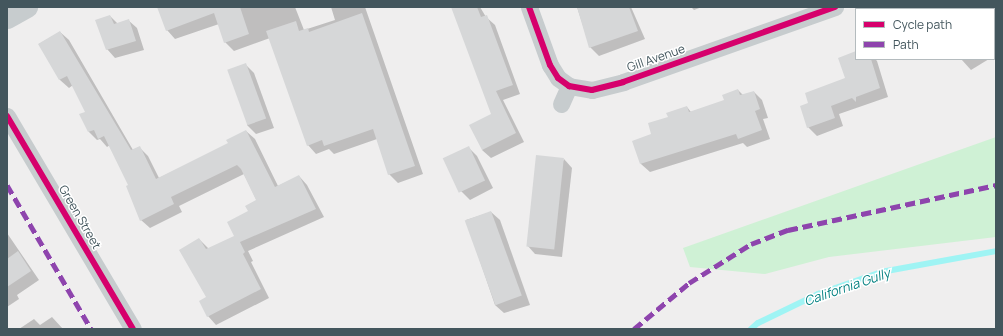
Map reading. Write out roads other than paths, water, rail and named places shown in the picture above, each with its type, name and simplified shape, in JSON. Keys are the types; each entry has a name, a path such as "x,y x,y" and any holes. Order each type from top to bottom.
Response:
{"street":[{"path":"7,18 27,7"},
{"path":"529,7 550,65 558,78 569,86 561,104"},
{"name":"Gill Avenue","path":"569,86 580,89 605,88 835,7"},
{"name":"Green Street","path":"7,116 133,329"}],"waterway":[{"name":"California Gully","path":"751,329 758,323 818,294 881,272 996,251"}]}
